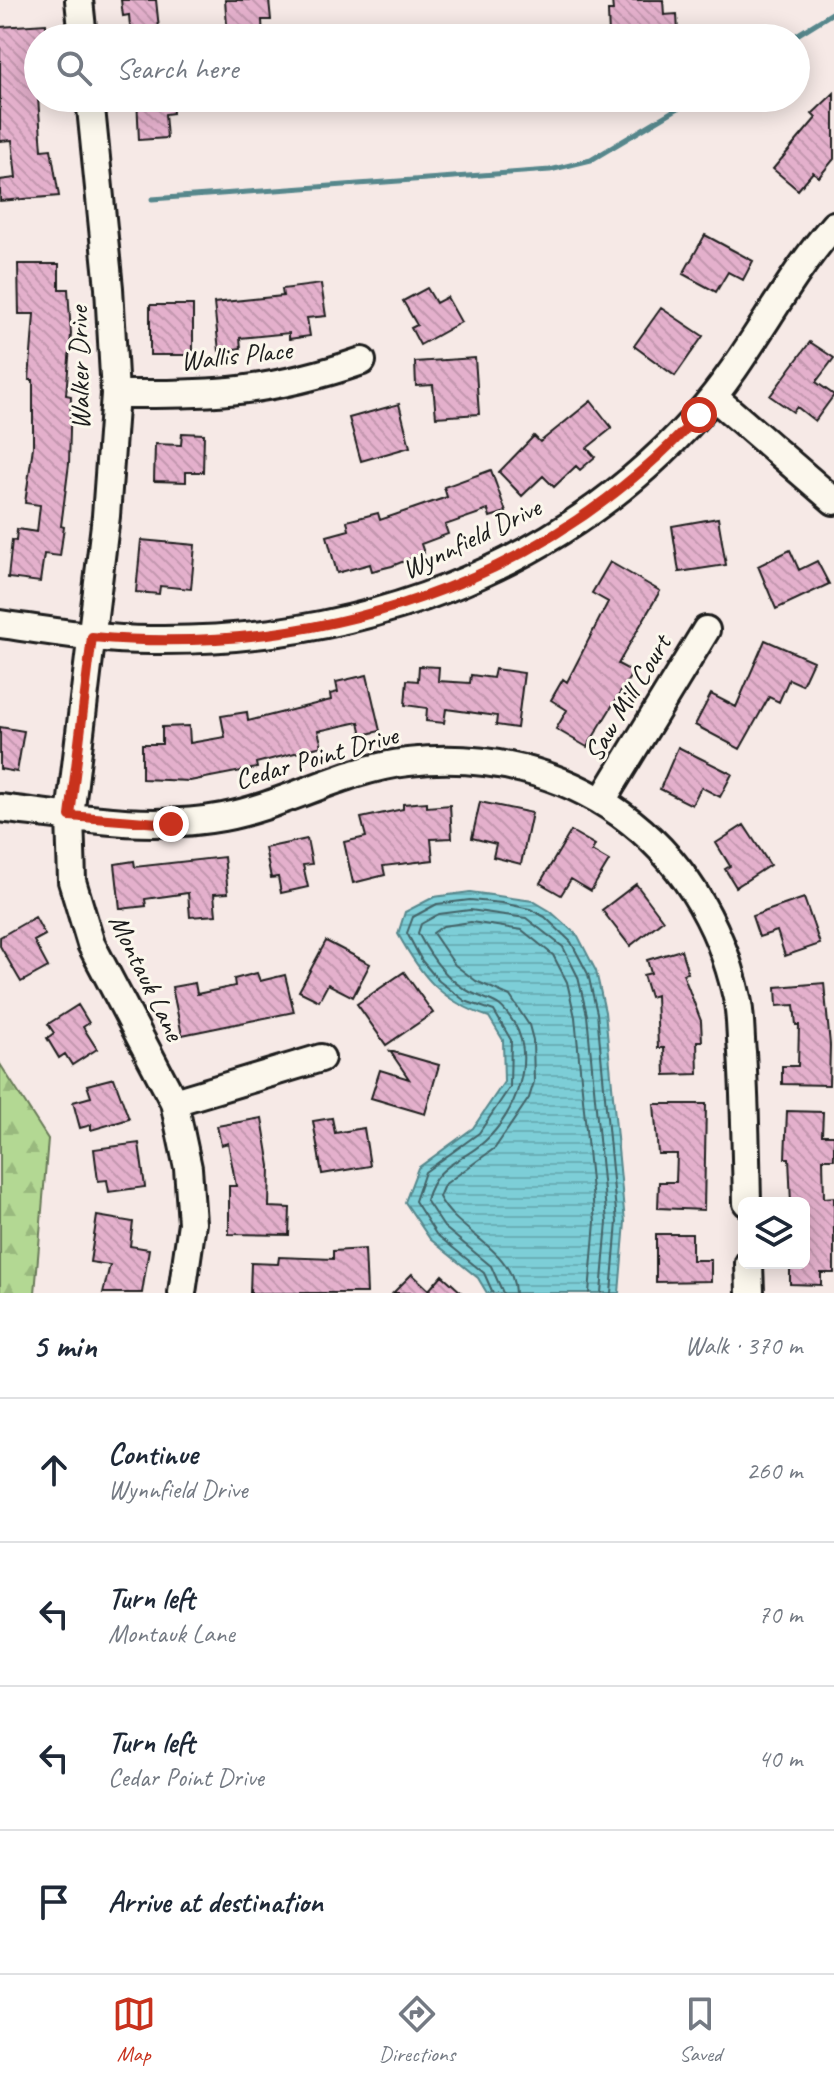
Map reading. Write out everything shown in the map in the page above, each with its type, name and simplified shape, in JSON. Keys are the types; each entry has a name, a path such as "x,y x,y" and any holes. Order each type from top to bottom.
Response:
{"street":[{"path":"79,0 82,24"},
{"name":"Walker Drive","path":"91,112 109,288 115,394 106,516 92,637"},
{"name":"Wynnfield Drive","path":"0,624 92,637 175,640 278,633 365,617 438,593 509,562 596,507 666,449 714,397 834,225"},
{"name":"Wallis Place","path":"115,394 207,395 261,390 307,380 362,361"},
{"path":"714,397 834,501"},
{"name":"Saw Mill Court","path":"603,799 706,630"},
{"name":"Montauk Lane","path":"92,637 70,816 72,881 91,944 174,1102 188,1168 192,1223 182,1293"},
{"name":"Cedar Point Drive","path":"0,808 171,824 224,817 406,762 458,759 515,768 569,784 603,799 658,842 695,889 720,938 738,1000 747,1197"},
{"path":"174,1102 321,1058"},
{"path":"749,1269 750,1293"}],"green space":[{"path":"0,1064 48,1139 35,1293 0,1293"}],"water":[{"path":"470,892 533,901 550,911 578,936 596,971 605,1012 625,1222 619,1293 487,1293 478,1278 430,1239 405,1202 418,1168 473,1128 504,1082 503,1040 489,1017 472,1011 434,986 398,934 405,912 434,897"}],"building":[{"path":"121,0 156,0 159,24 130,24 129,15 123,16"},
{"path":"225,0 269,0 271,20 262,20 262,24 227,24"},
{"path":"612,0 663,0 664,15 677,14 678,24 609,24 608,11 613,11"},
{"path":"24,25 24,112 39,112 42,150 51,149 59,196 0,201 0,180 16,178 12,140 0,141 0,27"},
{"path":"834,93 834,159 819,177 813,172 798,190 773,169 816,118 812,114"},
{"path":"138,112 173,112 165,114 167,138 139,140"},
{"path":"705,235 753,261 743,280 728,272 716,292 683,274"},
{"path":"18,264 59,264 59,289 68,289 71,334 66,395 71,396 69,464 61,526 64,527 60,556 44,554 40,582 8,578 12,540 16,541 17,529 37,532 40,505 25,503 33,447 33,380 29,380 34,314 19,314"},
{"path":"321,284 326,316 307,318 310,336 289,339 289,333 240,338 241,348 219,351 214,303 283,296 282,289"},
{"path":"427,288 436,303 447,297 461,322 420,345 411,328 417,325 403,301"},
{"path":"150,305 193,305 193,355 150,355"},
{"path":"661,308 703,336 675,376 634,346"},
{"path":"810,342 834,358 816,382 834,395 815,421 797,407 793,412 770,396"},
{"path":"475,358 479,414 436,417 433,385 416,386 415,362"},
{"path":"591,401 612,428 587,448 595,457 580,470 576,466 554,487 543,476 522,496 499,472 534,436 540,442"},
{"path":"399,404 410,447 361,461 349,418"},
{"path":"182,433 204,434 203,472 186,472 186,482 154,481 155,444 181,445"},
{"path":"491,470 506,512 490,517 488,510 445,525 448,534 421,544 424,553 392,566 372,571 370,564 337,573 327,536 349,530 347,521 378,513 380,520 447,497 444,487"},
{"path":"718,518 726,565 679,572 672,526"},
{"path":"141,540 195,545 191,589 160,586 159,594 136,592"},
{"path":"790,550 799,570 817,561 829,584 776,609 758,566"},
{"path":"610,562 660,591 618,664 633,672 587,747 556,729 567,710 551,700 563,679 567,682 608,602 592,593"},
{"path":"765,640 813,661 802,685 789,679 779,702 769,697 740,749 695,725 711,694 736,707"},
{"path":"419,666 439,667 438,681 470,683 471,675 493,678 495,669 524,673 517,728 496,725 497,716 446,709 444,723 426,721 427,708 405,705 407,680 418,681"},
{"path":"367,675 380,731 362,735 359,722 318,731 322,746 256,763 257,768 190,781 142,779 142,744 162,744 162,727 189,726 190,743 225,737 221,716 247,712 248,721 331,700 330,694 338,692 336,682"},
{"path":"0,727 24,731 17,772 0,769"},
{"path":"678,747 732,774 720,797 701,787 692,805 660,789"},
{"path":"427,802 427,807 450,805 452,838 431,839 433,860 383,866 385,875 353,883 344,842 366,837 361,818 403,809 403,804"},
{"path":"480,802 532,813 521,864 493,857 496,844 472,838"},
{"path":"744,825 770,865 736,887 725,869 730,866 716,843"},
{"path":"571,831 595,845 592,851 609,861 591,891 571,879 561,895 540,883"},
{"path":"307,839 312,864 303,865 308,887 281,893 278,877 271,878 265,848"},
{"path":"224,857 228,893 214,894 216,915 190,917 188,893 145,899 146,906 120,909 115,864 134,861 135,867"},
{"path":"636,884 663,920 630,946 602,910"},
{"path":"804,898 820,944 785,956 777,931 759,937 752,916"},
{"path":"35,917 45,935 34,941 48,967 21,982 0,946 0,937"},
{"path":"326,941 370,964 353,997 328,984 319,1001 299,991"},
{"path":"681,950 688,973 683,974 701,1021 702,1041 697,1041 698,1074 665,1075 664,1048 658,1048 656,995 650,997 643,975 651,973 647,960"},
{"path":"404,972 433,1013 386,1045 357,1004"},
{"path":"257,973 260,981 285,975 294,1012 182,1035 172,987 195,983 197,994 235,986 234,979"},
{"path":"824,983 830,1045 829,1085 782,1084 782,1066 798,1066 799,1025 796,1025 794,1005 777,1006 776,987"},
{"path":"78,1005 89,1023 83,1027 97,1049 72,1065 65,1054 59,1058 47,1038 54,1033 48,1024"},
{"path":"390,1051 439,1065 425,1114 371,1098 380,1070 409,1079"},
{"path":"114,1078 129,1119 91,1130 91,1125 80,1128 73,1102 91,1097 87,1085"},
{"path":"654,1104 706,1104 704,1210 658,1208 659,1182 676,1182 677,1154 658,1154"},
{"path":"787,1111 823,1112 822,1135 834,1135 834,1159 823,1159 824,1198 834,1197 834,1273 821,1273 821,1285 790,1284 790,1269 810,1269 810,1197 791,1197 789,1158 785,1158"},
{"path":"262,1118 270,1166 269,1207 290,1208 289,1235 229,1234 229,1186 236,1186 228,1143 221,1145 217,1126"},
{"path":"332,1118 335,1133 364,1128 370,1166 322,1174 313,1121"},
{"path":"139,1143 145,1187 109,1192 107,1180 98,1181 94,1149"},
{"path":"97,1216 133,1222 130,1246 149,1249 142,1293 103,1293 110,1265 90,1262"},
{"path":"656,1234 692,1234 692,1260 711,1260 711,1281 656,1282"},
{"path":"365,1249 367,1293 250,1293 251,1263 278,1264 279,1257 333,1259 333,1251"},
{"path":"412,1274 429,1290 442,1275 462,1293 393,1293"}],"waterway":[{"path":"810,27 834,12"},
{"path":"152,199 550,170 591,160 672,112"}],"route":[{"path":"171,824 70,816 92,637 175,640 278,633 345,622 420,600 492,570 562,531 629,482 699,415"}]}
